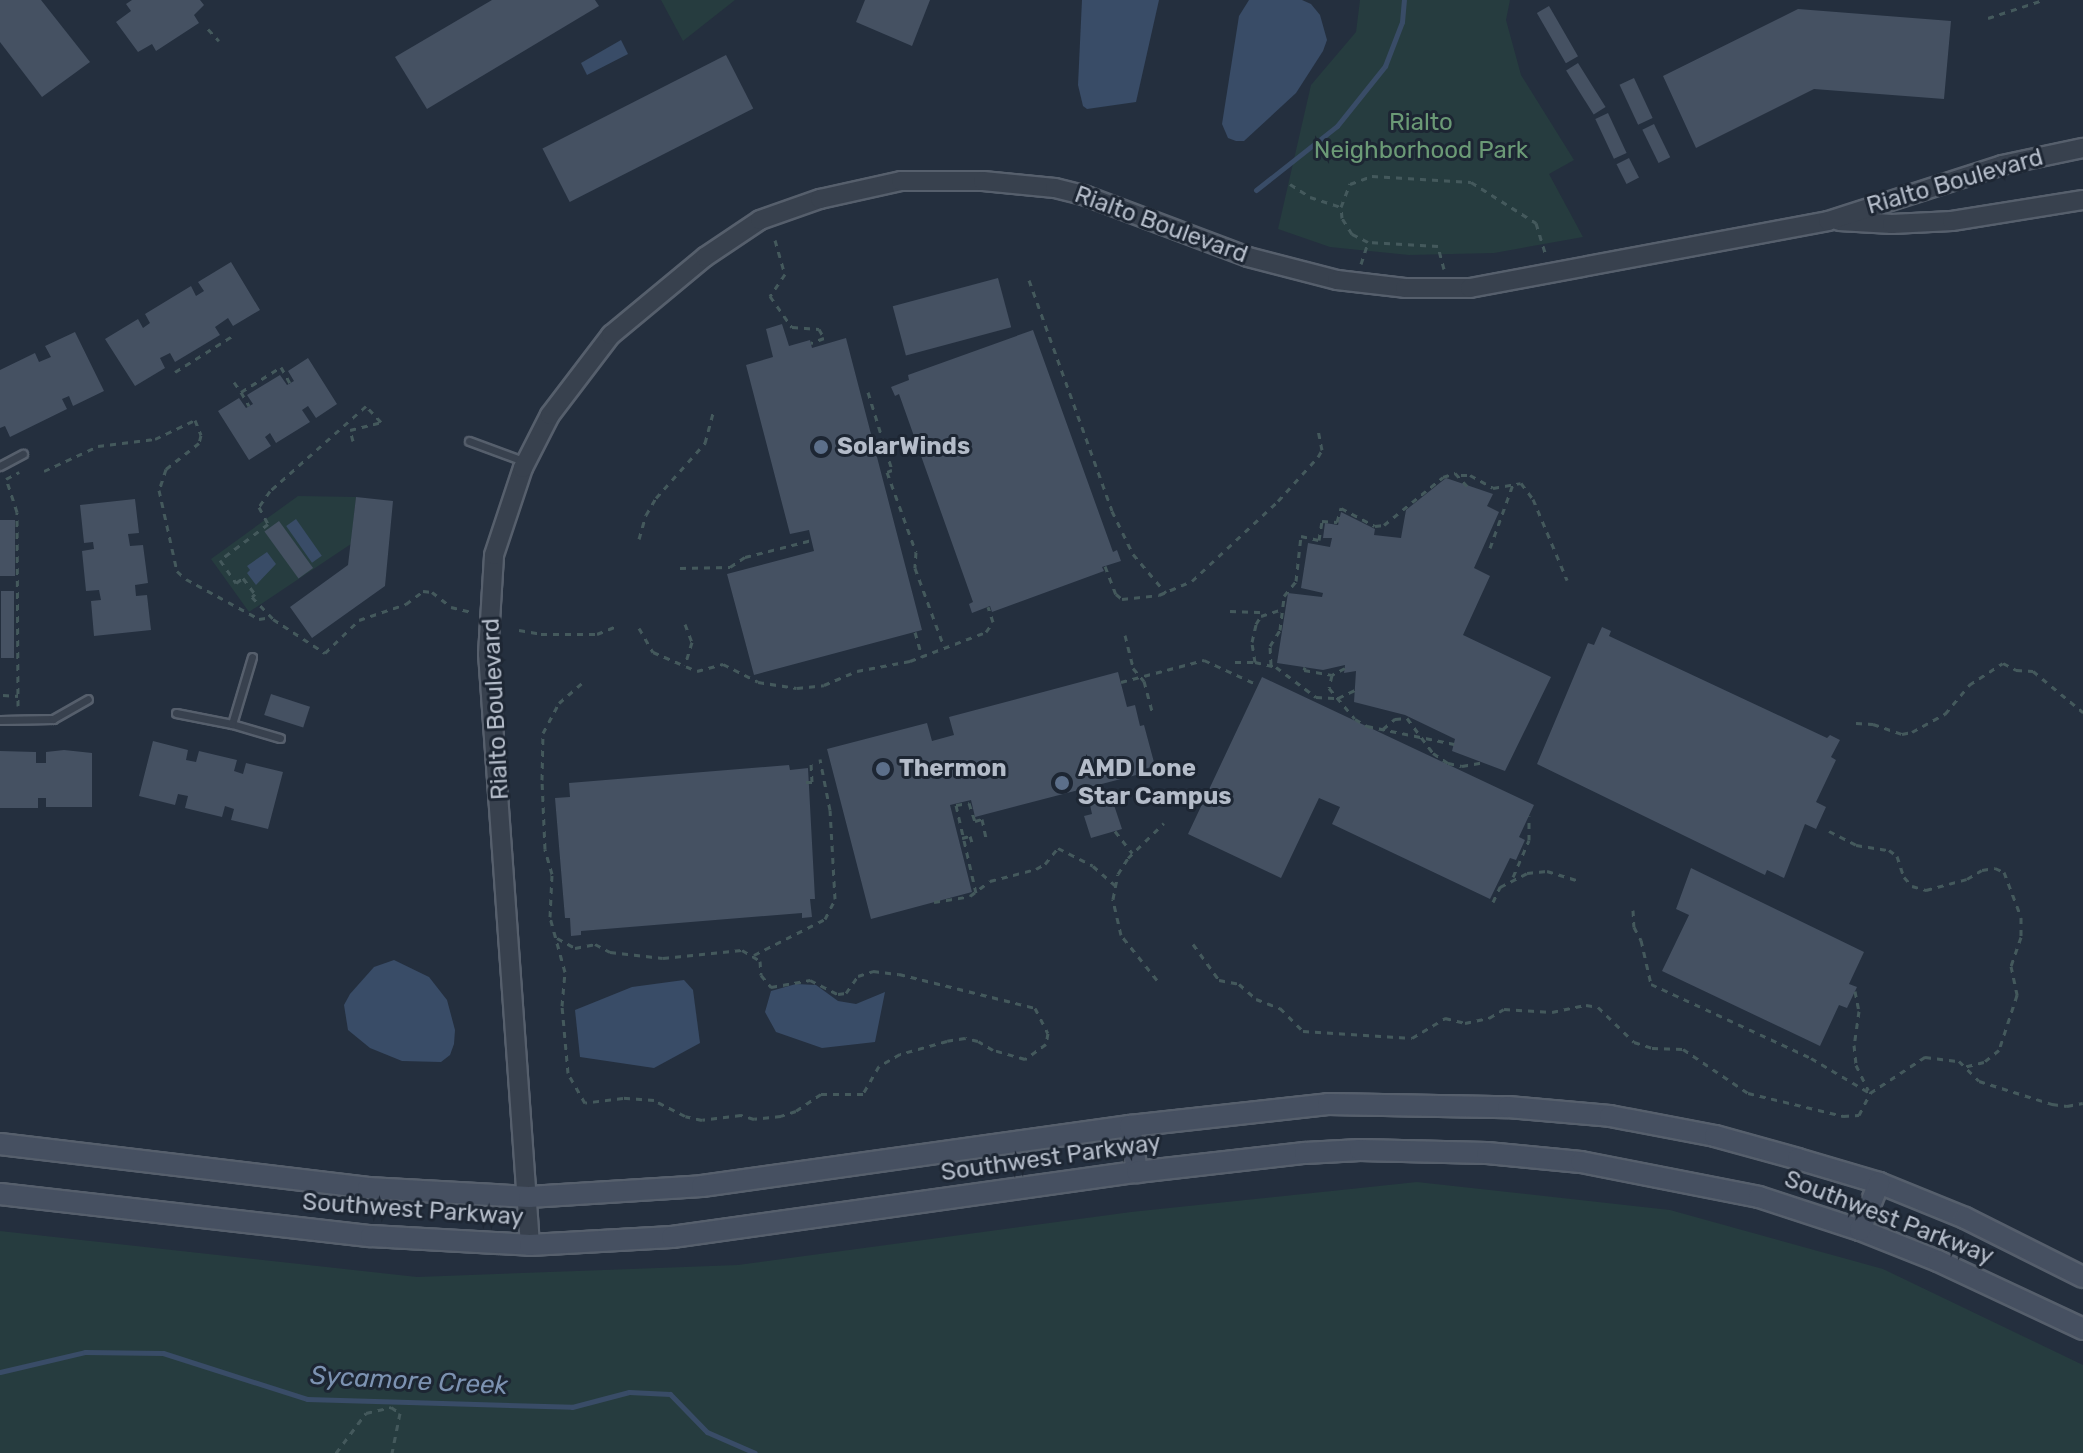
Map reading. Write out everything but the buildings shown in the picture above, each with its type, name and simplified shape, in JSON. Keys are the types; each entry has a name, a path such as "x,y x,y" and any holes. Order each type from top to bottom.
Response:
{"main road":[{"name":"Southwest Parkway","path":"0,1144 368,1188 529,1197 702,1186 1130,1126 1328,1104 1508,1107 1610,1116 1715,1136 1879,1183 1991,1230 2083,1277"},
{"path":"1130,1126 1137,1172"},
{"name":"Southwest Parkway","path":"0,1194 371,1236 530,1245 672,1237 1137,1172 1360,1150 1487,1153 1581,1162 1675,1178 1759,1197 1860,1230 2012,1293 2083,1329"},
{"path":"1860,1230 1879,1183"}],"street":[{"name":"Rialto Boulevard","path":"530,1245 529,1197 488,654 494,555 526,462 550,415 611,335 705,257 760,220 820,199 901,181 983,181 1055,188 1143,215 1248,257 1337,280 1405,288 1470,288 1828,221 2002,165 2083,148"},
{"name":"Rialto Boulevard","path":"1828,221 1892,224 1952,221 2083,200"}],"lane":[{"path":"469,441 526,462"},
{"path":"0,466 23,454"},
{"path":"232,724 252,657"},
{"path":"0,720 53,719 88,699"},
{"path":"176,713 280,738"}],"path":[{"path":"1988,18 2040,1"},
{"path":"208,29 219,41"},
{"path":"1444,269 1444,256 1438,246 1368,242 1346,227 1341,207 1350,184 1372,176 1464,180 1536,223 1546,255"},
{"path":"1290,184 1310,197 1341,207"},
{"path":"775,240 785,274 770,296 795,329 819,329 824,338 811,343"},
{"path":"1361,264 1368,242"},
{"path":"1029,280 1112,511 1133,554 1166,593"},
{"path":"175,372 234,335"},
{"path":"241,392 281,367 290,383"},
{"path":"234,382 249,406"},
{"path":"868,392 892,470 887,472 916,552 915,568 944,647"},
{"path":"353,441 350,430 381,422 366,406 270,491 259,507 268,524 220,560 236,583 243,578 255,594 252,597 271,617 325,653 359,620 406,604 423,591 432,592 451,607 471,612"},
{"path":"639,539 646,515 656,498 705,443 714,410"},
{"path":"44,471 98,446 155,439 195,420 201,435 199,443 166,469 159,490 177,571 259,619 271,617"},
{"path":"1105,566 1116,594 1122,599 1166,593 1208,569 1278,501 1322,450 1318,430"},
{"path":"18,708 17,512 6,479 19,472"},
{"path":"1271,665 1270,646 1277,638 1284,596 1296,581 1301,536 1319,540 1322,521 1337,522 1341,508 1375,526 1384,525 1443,477 1455,473 1470,475 1493,488 1521,483 1533,499 1567,580"},
{"path":"1460,475 1467,486"},
{"path":"1490,548 1508,508 1514,483"},
{"path":"680,568 730,567 745,557 812,540"},
{"path":"639,628 653,652 685,665 701,671 723,664 758,682 797,688 824,685 857,671 922,657 991,628 993,618 988,607"},
{"path":"1230,611 1269,612 1282,609"},
{"path":"1255,662 1252,650 1256,624 1269,612"},
{"path":"685,624 692,642 685,665"},
{"path":"519,630 541,634 597,634 617,626"},
{"path":"915,632 922,657"},
{"path":"1125,635 1133,668 1144,681 1153,714"},
{"path":"1121,682 1204,660 1258,685"},
{"path":"1235,662 1271,665 1316,697 1338,698 1355,690"},
{"path":"1856,723 1873,724 1902,734 1912,732 1945,714 1969,685 2003,663 2016,670 2033,671 2083,712"},
{"path":"1305,667 1304,670 1332,675 1345,668"},
{"path":"1332,675 1329,688 1355,719 1382,729 1454,744"},
{"path":"557,938 575,948 595,944 628,956 663,958 742,950 760,961 765,983 771,987 810,980 838,994 846,993 858,976 873,971 1024,1003 1035,1008 1044,1022 1048,1033 1046,1044 1025,1059 993,1050 978,1041 947,1041 900,1054 879,1066 863,1094 821,1094 796,1111 781,1116 754,1119 741,1115 702,1120 685,1116 654,1100 623,1098 585,1103 568,1073 562,1006 565,972 550,917 552,874 543,831 543,733 559,703 582,683"},
{"path":"3,695 18,696"},
{"path":"1382,729 1401,716 1411,720 1433,753 1448,763 1462,766 1484,762"},
{"path":"754,955 825,919 835,899 830,810 820,759"},
{"path":"806,782 812,782 811,761"},
{"path":"976,893 956,805 969,803 975,821 982,819 986,838"},
{"path":"1513,878 1529,840 1529,816"},
{"path":"1157,980 1116,923 1115,885 1132,853 1164,823"},
{"path":"1115,831 1132,853"},
{"path":"1829,831 1856,845 1889,850 1897,856 1904,877 1912,886 1926,890 1967,879 1982,870 1995,868 2004,872 2021,917 2021,937 2011,966 2017,995 1999,1050 1984,1062 1964,1067"},
{"path":"962,838 970,836 972,842"},
{"path":"934,902 976,893 990,881 1045,864 1058,848 1093,866 1115,885"},
{"path":"1493,902 1500,887 1513,878 1547,871 1580,881"},
{"path":"1633,910 1634,927 1641,940 1651,984 1811,1058 1870,1093"},
{"path":"1193,944 1219,980 1239,984 1256,999 1280,1008 1303,1031 1412,1038 1445,1018 1465,1023 1489,1018 1504,1009 1552,1012 1586,1005 1598,1007 1634,1042 1652,1048 1683,1049 1756,1096 1852,1117 1864,1108 1870,1093 1925,1057 1959,1061 1979,1081 2052,1104 2083,1103"},
{"path":"1855,991 1859,1011 1854,1045 1856,1065 1870,1093"},
{"path":"336,1453 366,1413 391,1407 400,1413 392,1453"}],"green space":[{"path":"661,0 735,0 683,41"},
{"name":"Rialto Neighborhood Park","path":"1360,0 1510,0 1506,20 1521,75 1574,160 1549,174 1583,237 1494,253 1409,255 1330,247 1278,229 1311,85 1356,32"},
{"path":"298,496 356,497 351,544 249,612 211,559"},
{"path":"1417,1182 1670,1210 1883,1269 2083,1365 2083,1453 0,1453 0,1231 417,1277 738,1265 1131,1212"}],"water":[{"path":"1082,0 1159,0 1136,102 1087,109 1083,106 1078,85"},
{"path":"1249,0 1302,0 1311,4 1320,15 1327,40 1296,93 1244,141 1236,141 1228,138 1222,124 1239,16"},
{"path":"621,40 628,54 587,75 581,63"},
{"path":"296,519 322,556 312,563 286,526"},
{"path":"267,552 276,564 256,585 247,573 250,570 247,566"},
{"path":"394,960 429,977 447,1000 455,1030 454,1044 450,1055 441,1062 402,1061 370,1048 348,1030 344,1005 350,994 374,967"},
{"path":"684,980 693,990 700,1043 654,1068 580,1057 575,1010 632,987"},
{"path":"796,984 816,985 838,1001 856,1004 885,992 875,1042 822,1048 776,1032 765,1012 771,991"}],"waterway":[{"path":"1256,190 1337,126 1385,66 1402,22 1404,0"},
{"name":"Sycamore Creek","path":"0,1372 85,1352 163,1353 307,1399 572,1407 629,1392 670,1394 707,1432 755,1453"}],"place":[{"name":"SolarWinds","path":"821,447"},
{"name":"Thermon","path":"883,769"},
{"name":"AMD Lone Star Campus","path":"1062,783"}]}
